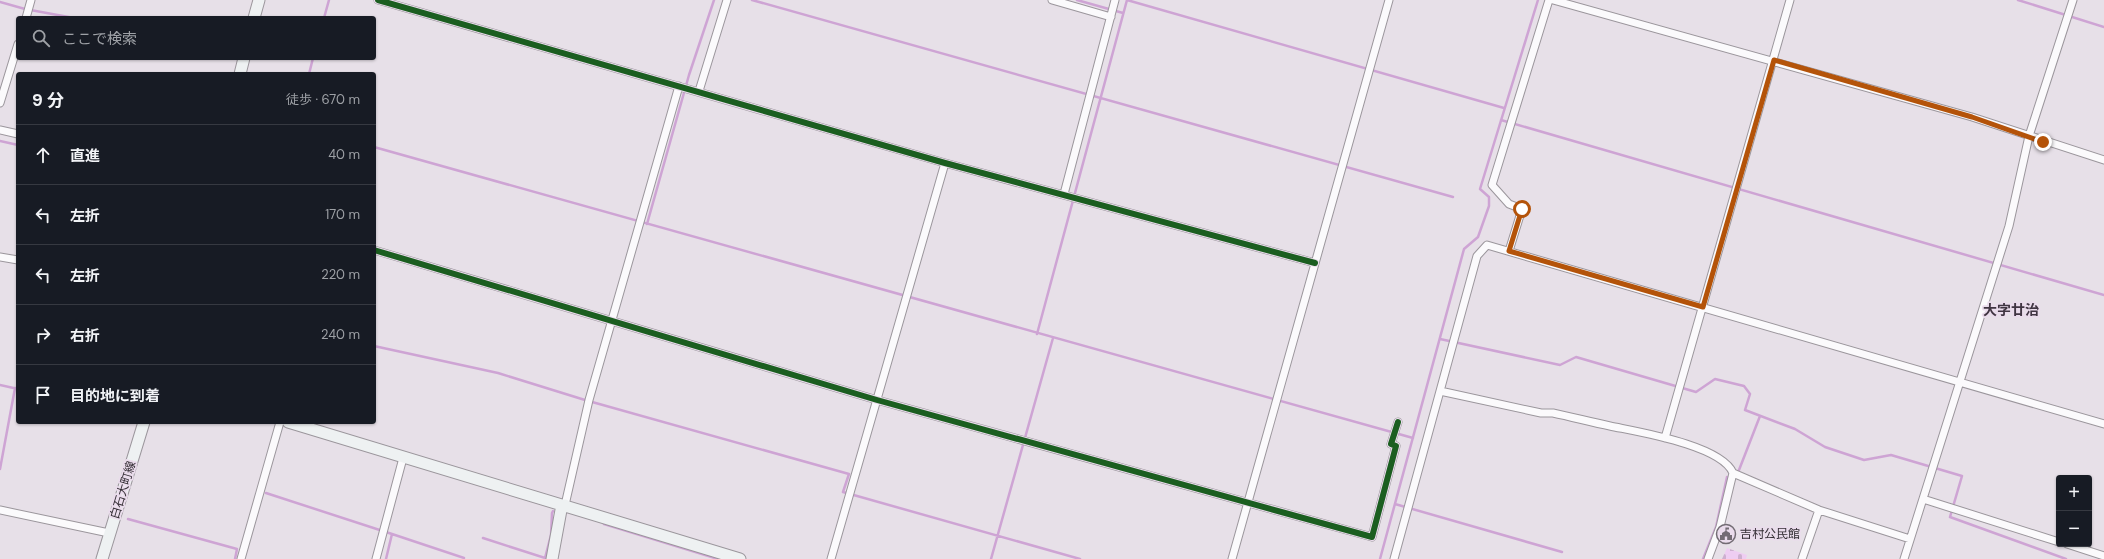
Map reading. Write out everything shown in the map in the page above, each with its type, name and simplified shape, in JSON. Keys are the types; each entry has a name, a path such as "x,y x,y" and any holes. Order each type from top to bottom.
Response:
{"street":[{"path":"255,16 259,0"},
{"path":"378,0 945,162 1315,263"},
{"path":"699,91 727,0"},
{"path":"1052,0 1113,9 1090,94 1070,196"},
{"path":"1232,559 1389,0"},
{"path":"1509,251 1522,209 1509,204 1492,185 1549,0"},
{"path":"1553,0 1774,60 1972,117 2104,160"},
{"path":"1665,438 1790,0"},
{"path":"1904,559 2009,226 2029,136 2073,0"},
{"path":"0,103 16,51"},
{"path":"240,72 244,60"},
{"path":"552,559 561,510 565,505 589,402 640,217 683,87"},
{"path":"0,130 16,134"},
{"path":"831,559 945,162"},
{"path":"1394,559 1477,256 1487,245 2104,424"},
{"path":"376,251 877,400 1372,537 1396,446 1391,444 1396,428"},
{"path":"0,256 16,260"},
{"path":"1440,391 1541,413 1553,412 1665,438 1712,454 1732,469 1733,473 1720,527 1708,559"},
{"name":"白石大町線","path":"102,559 143,424"},
{"path":"241,559 279,424"},
{"path":"294,424 740,559"},
{"path":"376,559 403,458"},
{"path":"1733,473 1819,510 1910,538"},
{"path":"1923,499 2056,541"},
{"path":"0,510 110,532"},
{"path":"1802,559 1819,510"},
{"path":"2076,547 2104,556"}],"green space":[{"path":"1727,548 1747,555 1746,559 1722,559"}],"waterway":[{"path":"325,16 329,0"},
{"path":"647,224 689,75 714,0"},
{"path":"752,0 1453,197"},
{"path":"1077,0 1123,13"},
{"path":"1037,334 1127,0 1504,108"},
{"path":"1380,559 1464,249 1478,237 1489,206 1489,197 1480,189 1538,0"},
{"path":"2018,0 2104,27"},
{"path":"0,2 25,9 63,16"},
{"path":"310,72 312,60"},
{"path":"1501,120 2104,295"},
{"path":"0,141 16,145"},
{"path":"376,148 1413,438"},
{"path":"991,559 1053,338"},
{"path":"1440,339 1560,365 1576,357 1696,392 1715,379 1744,386 1750,394 1745,410 1795,429 1825,447 1864,460 1891,455 1962,476 1950,517 2066,559"},
{"path":"376,346 498,373 585,400 849,474 843,492 1080,559"},
{"path":"0,385 16,389"},
{"path":"0,469 15,388"},
{"path":"1739,470 1760,416"},
{"path":"1703,559 1716,527 1727,477"},
{"path":"266,493 392,534 386,559"},
{"path":"1395,504 1562,552"},
{"path":"483,538 545,558 551,535 553,511"},
{"path":"128,519 237,549 235,559"},
{"path":"604,524 718,559"},
{"path":"392,534 464,558"}],"cycle path":[{"path":"378,0 945,163 1315,263"},
{"path":"376,251 877,400 1372,537 1396,446 1391,444 1398,422"}],"place":[{"name":"吉村公民館","path":"1726,534"}],"district":[{"name":"大字廿治","path":"2011,310"}],"route":[{"path":"1522,209 1509,251 1703,307 1774,60 1972,117 2043,142"}]}
